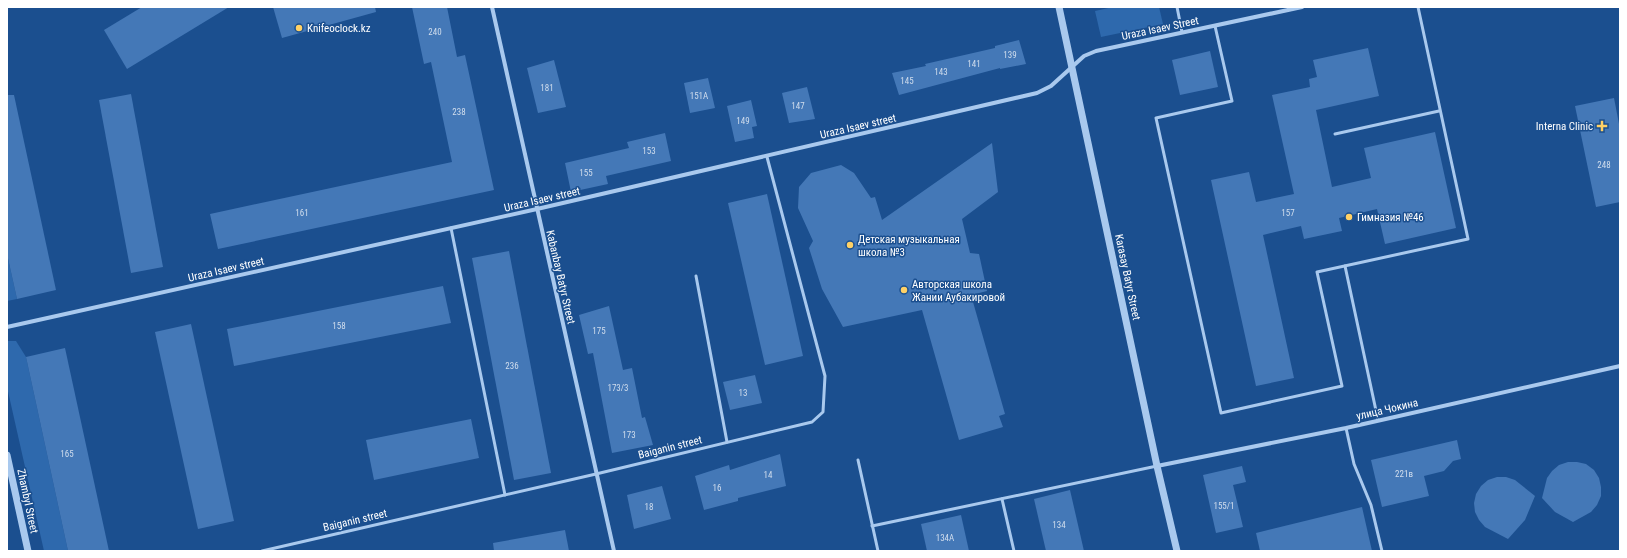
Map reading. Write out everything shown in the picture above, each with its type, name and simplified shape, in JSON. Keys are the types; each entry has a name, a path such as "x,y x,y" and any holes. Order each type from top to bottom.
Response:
{"street":[{"name":"Kabanbay Batyr Street","path":"492,7 614,551"},
{"name":"Karasay Batyr Street","path":"1059,7 1157,466 1177,551"},
{"name":"Uraza Isaev Street","path":"1072,67 1084,56 1096,51 1302,7"},
{"name":"Uraza Isaev street","path":"7,327 767,157 1037,94 1051,86 1072,67"},
{"name":"улица Чокина","path":"1157,466 1346,428 1620,366"},
{"name":"Zhambyl Street","path":"7,455 28,551"}],"lane":[{"path":"1177,7 1182,32"},
{"path":"1215,26 1232,101 1156,118 1221,413 1342,386 1317,272 1468,239 1439,111 1418,7"},
{"path":"1335,134 1439,111"},
{"name":"Baiganin street","path":"262,551 596,474 812,422 823,412 826,376 767,157"},
{"path":"451,228 505,495"},
{"path":"1345,266 1378,420"},
{"path":"696,276 727,442"},
{"path":"1346,428 1354,464 1371,505 1382,551"},
{"path":"858,460 878,551"},
{"path":"872,526 1157,466"},
{"path":"1002,499 1014,551"}],"shaded area":[{"path":"1113,7 1159,7 1163,24 1101,37 1095,11"},
{"path":"7,254 17,299 7,301"},
{"path":"7,341 16,341 26,357 68,551 44,551 7,387"}],"building":[{"path":"142,7 229,7 127,69 104,30"},
{"name":"Knifeoclock.kz","path":"273,7 375,7 376,12 282,38"},
{"path":"412,7 447,7 457,57 465,55 494,190 218,249 210,214 452,162 431,62 424,64"},
{"path":"1019,40 1026,64 1000,68 899,95 892,73 926,66 925,64 995,48 995,46"},
{"path":"1368,48 1379,96 1316,110 1332,187 1371,178 1364,148 1435,132 1456,228 1385,244 1377,209 1339,218 1342,231 1304,239 1301,226 1263,235 1294,378 1256,386 1211,180 1249,172 1256,202 1294,194 1272,95 1310,87 1309,79 1317,77 1313,60"},
{"path":"1210,51 1218,87 1180,95 1172,60"},
{"path":"554,60 566,107 538,113 527,68"},
{"path":"708,78 715,108 690,113 684,83"},
{"path":"807,87 815,119 789,123 782,93"},
{"path":"131,94 163,267 131,273 99,100"},
{"path":"7,95 14,95 56,290 17,299 7,254"},
{"path":"1614,98 1620,129 1620,202 1596,207 1575,106"},
{"path":"751,100 757,126 752,127 754,138 735,142 727,106"},
{"path":"665,133 671,161 606,176 608,184 571,192 565,163 629,148 627,142"},
{"path":"992,143 998,192 962,219 970,253 979,254 987,291 971,295 1005,414 999,416 1003,427 959,440 922,310 843,327 822,289 809,248 813,241 798,208 799,187 811,173 841,165 854,173 871,198 875,197 882,220"},
{"path":"767,194 803,356 765,365 728,203"},
{"path":"509,251 551,473 514,480 472,258"},
{"path":"443,286 451,323 234,366 227,329"},
{"path":"609,306 623,370 632,368 642,418 645,417 653,445 612,453 593,353 588,354 579,315"},
{"path":"191,324 234,521 198,529 155,332"},
{"path":"65,348 109,551 68,551 26,357"},
{"path":"755,375 762,403 730,410 723,382"},
{"path":"471,419 479,458 374,480 366,440"},
{"path":"1457,440 1461,459 1453,461 1444,471 1424,476 1429,496 1382,507 1371,460"},
{"path":"780,454 786,486 738,498 738,501 704,510 695,476 729,465 730,470"},
{"path":"1568,462 1586,464 1594,470 1599,478 1601,487 1601,496 1597,505 1591,512 1573,522 1555,512 1542,498 1547,478 1552,471 1559,465"},
{"path":"1242,466 1246,482 1233,485 1243,527 1216,533 1203,475"},
{"path":"1497,477 1506,477 1515,480 1535,496 1525,520 1508,539 1485,527 1475,512 1474,503 1476,494 1481,486 1488,480"},
{"path":"662,486 671,519 634,529 627,495"},
{"path":"1070,490 1084,551 1046,551 1034,499"},
{"path":"1362,507 1372,551 1260,551 1256,533"},
{"path":"961,515 969,551 927,551 921,524"},
{"path":"565,530 569,551 494,551 493,543"}],"place":[{"name":"Knifeoclock.kz","path":"299,28"},
{"name":"Interna Clinic","path":"1602,126"},
{"name":"Гимназия №46","path":"1349,217"},
{"name":"Детская музыкальная школа №3","path":"850,245"},
{"name":"Авторская школа Жании Аубакировой","path":"904,290"}]}
